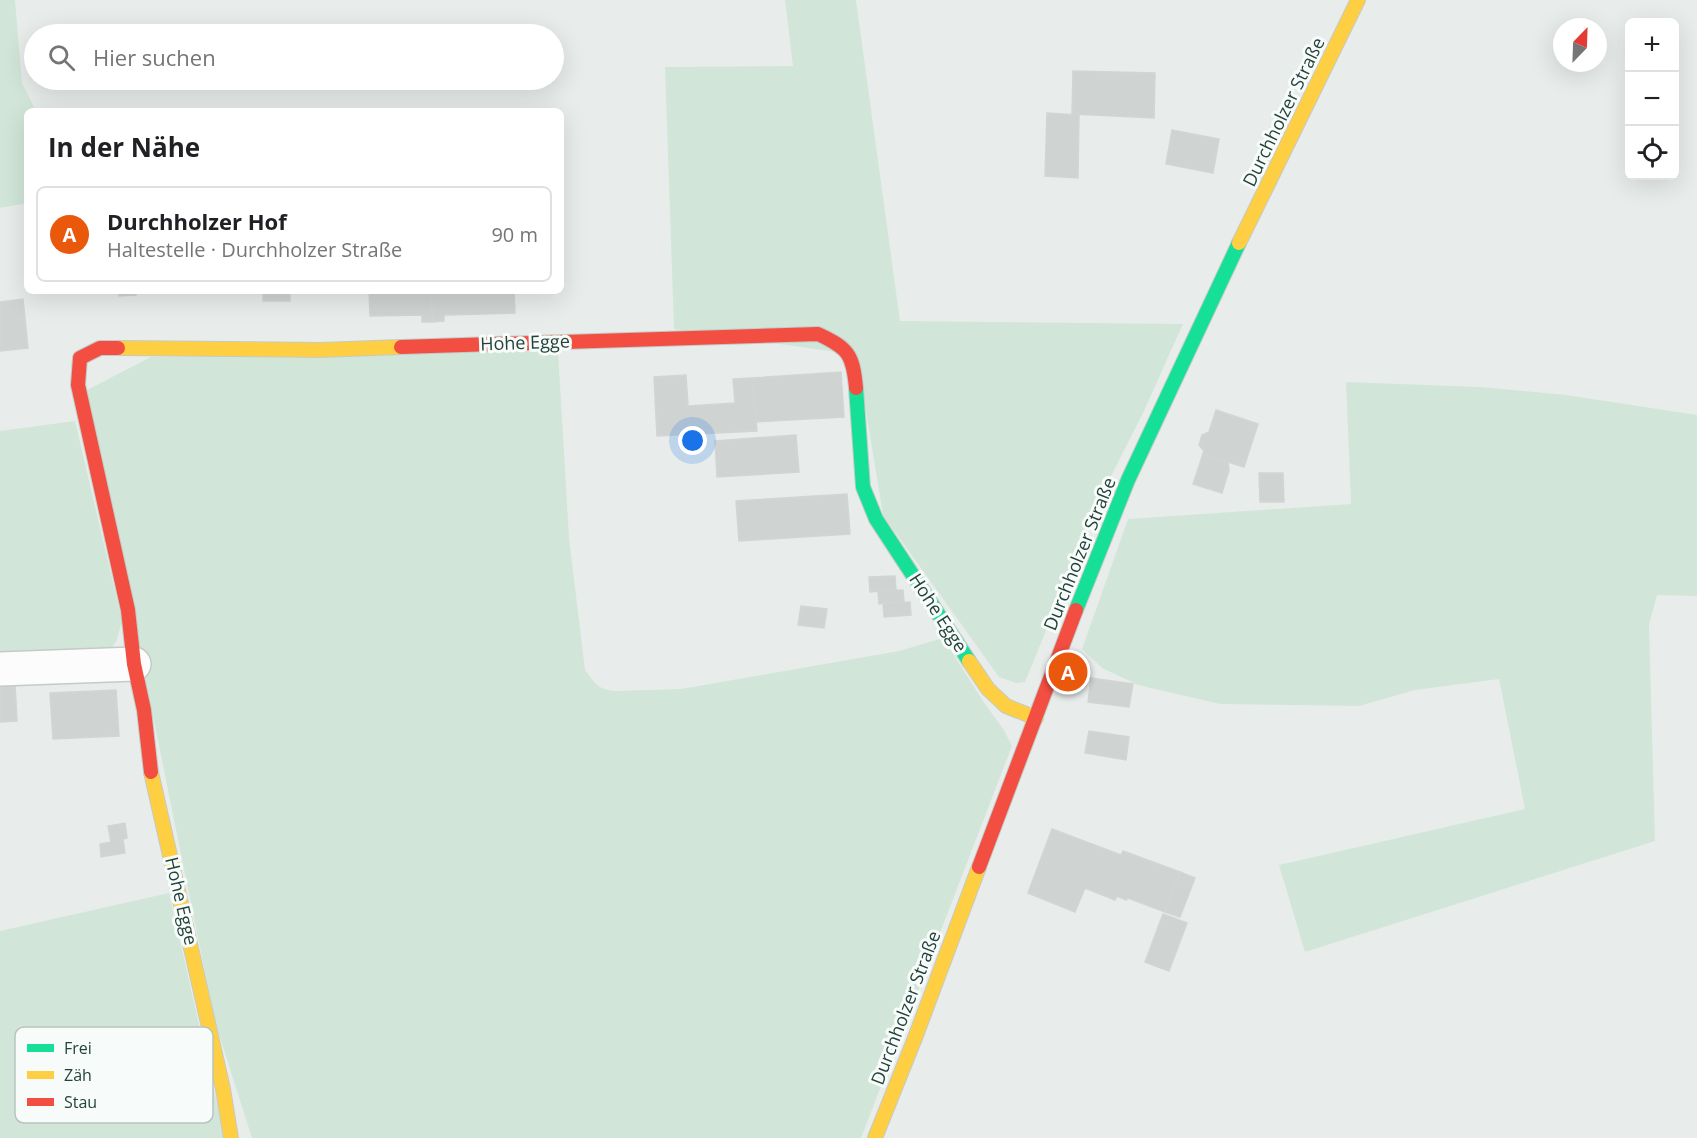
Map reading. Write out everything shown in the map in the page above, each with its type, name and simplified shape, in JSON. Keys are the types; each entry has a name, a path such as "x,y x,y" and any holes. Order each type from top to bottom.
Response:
{"street":[{"name":"Durchholzer Straße","path":"875,1138 1054,666 1128,480 1167,394 1358,0"},
{"name":"Hohe Egge","path":"209,1027 151,772 128,610 78,385 80,358 100,348 321,350 818,334 841,345 854,366 863,488 876,519 988,689 1006,706 1036,718"},
{"path":"0,669 134,664"},
{"name":"Hohe Egge","path":"213,1045 231,1138"}],"green space":[{"path":"0,0 15,0 22,83 34,108 24,108 24,204 0,208"},
{"path":"785,0 856,0 900,321 1183,324 1143,413 1102,494 1025,682 1016,683 999,677 883,515 857,355 674,329 665,67 793,66"},
{"path":"558,351 569,538 585,670 596,684 614,691 681,689 899,651 943,638 1004,730 1012,746 861,1138 252,1138 215,1022 87,390 151,357"},
{"path":"1346,382 1481,387 1566,395 1697,415 1697,596 1657,595 1649,625 1655,841 1305,952 1279,865 1525,809 1499,679 1415,690 1359,706 1220,704 1138,685 1102,668 1082,649 1128,519 1351,504"},
{"path":"75,421 122,621 116,642 107,653 0,661 0,431"},
{"path":"169,893 200,1027 15,1027 15,1123 213,1123 213,1086 225,1138 0,1138 0,931"}],"building":[{"path":"1073,71 1155,73 1154,118 1072,114"},
{"path":"1047,113 1079,115 1078,178 1045,176"},
{"path":"1172,130 1219,139 1213,173 1166,164"},
{"path":"119,294 136,294 136,295 119,296"},
{"path":"263,294 290,294 290,301 263,301"},
{"path":"369,294 431,294 433,322 422,322 422,315 370,316"},
{"path":"431,294 514,294 515,313 444,315 444,321 433,322"},
{"path":"23,299 28,348 0,351 0,302"},
{"path":"841,372 844,417 755,422 752,378"},
{"path":"686,375 688,406 735,403 733,379 752,378 757,431 657,436 654,377"},
{"path":"1216,410 1258,424 1244,467 1203,454 1204,451 1199,445 1202,435 1209,432"},
{"path":"796,435 799,472 717,477 715,441"},
{"path":"1203,454 1228,462 1229,470 1222,493 1193,484"},
{"path":"1259,473 1283,473 1284,502 1260,502"},
{"path":"847,494 850,534 739,541 736,501"},
{"path":"895,576 896,590 870,592 869,577"},
{"path":"903,590 904,602 879,604 878,591"},
{"path":"910,602 911,615 884,617 883,603"},
{"path":"801,606 827,609 824,628 798,625"},
{"path":"1091,678 1133,684 1129,707 1088,702"},
{"path":"15,684 17,721 0,722 0,685"},
{"path":"116,690 119,736 53,739 50,693"},
{"path":"1089,731 1129,737 1126,760 1085,753"},
{"path":"125,823 127,838 123,839 125,853 101,857 100,844 111,842 108,826"},
{"path":"1052,829 1121,855 1123,851 1180,872 1165,912 1128,898 1126,900 1117,896 1115,900 1085,888 1075,912 1028,893"},
{"path":"1180,872 1195,878 1180,917 1165,912"},
{"path":"1163,914 1187,923 1169,971 1145,962"}],"traffic: fast":[{"path":"1076,610 1128,480 1239,243"},
{"path":"856,388 863,487 876,519 969,661"}],"traffic: slow":[{"path":"1239,243 1358,0"},
{"path":"118,348 321,350 401,347"},
{"path":"969,661 988,689 1006,706 1036,718"},
{"path":"151,772 209,1027"},
{"path":"875,1138 979,867"},
{"path":"213,1045 231,1138"}],"traffic: jam":[{"path":"401,347 818,334 842,348 847,354 853,367 856,388"},
{"path":"118,348 100,348 80,358 78,385 128,610 151,772"},
{"path":"979,867 1076,610"}],"place":[{"name":"Durchholzer Hof","path":"1068,672"}]}
